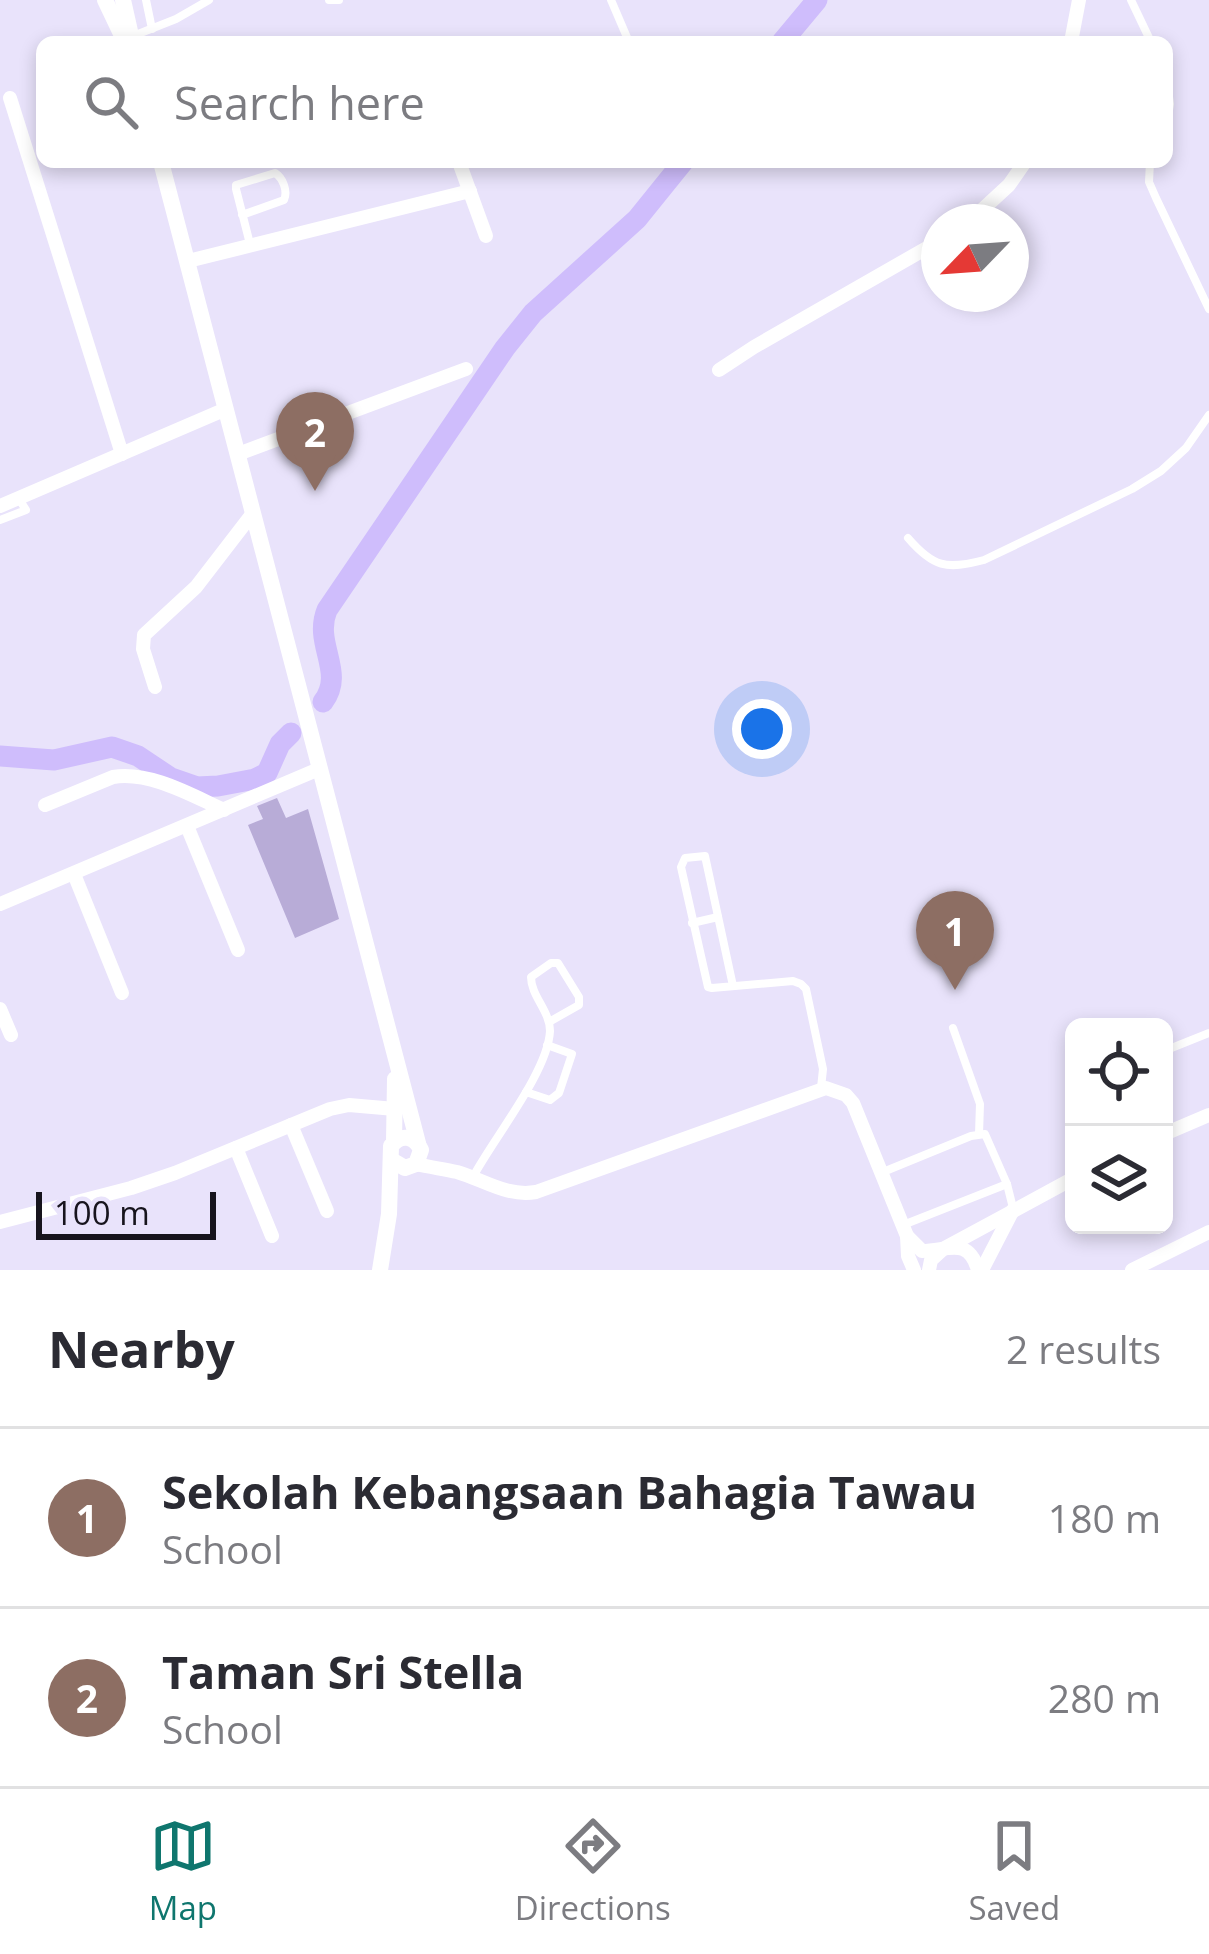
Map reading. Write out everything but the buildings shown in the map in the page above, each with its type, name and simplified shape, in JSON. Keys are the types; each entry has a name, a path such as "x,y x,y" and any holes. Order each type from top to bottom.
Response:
{"street":[{"path":"106,0 128,36"},
{"path":"123,0 129,36"},
{"path":"1072,36 1079,0"},
{"path":"10,98 122,454"},
{"path":"163,168 394,1048 417,1156 389,1214"},
{"path":"461,168 486,236"},
{"path":"988,204 1021,168"},
{"path":"188,261 470,191"},
{"path":"719,370 921,251"},
{"path":"238,454 466,368"},
{"path":"0,506 226,409"},
{"path":"155,687 143,635 196,587 253,513"},
{"path":"0,904 319,769"},
{"path":"45,805 124,776 159,783 224,810"},
{"path":"187,826 238,950"},
{"path":"74,874 122,993"},
{"path":"0,1009 11,1035"},
{"path":"380,1270 394,1151 394,1048"},
{"path":"394,1151 406,1137 417,1156 510,1192 536,1192 824,1088 846,1095 859,1114 905,1230 914,1270"},
{"path":"0,1222 131,1188 330,1108 395,1109"},
{"path":"1173,1132 1209,1114"},
{"path":"291,1125 327,1211"},
{"path":"236,1148 272,1236"},
{"path":"394,1151 400,1167 417,1156"},
{"path":"929,1270 931,1260 943,1249 1065,1183"},
{"path":"980,1270 1013,1210"},
{"path":"905,1230 922,1251 966,1250 980,1270"},
{"path":"1132,1270 1209,1232"}],"lane":[{"path":"146,0 152,29"},
{"path":"138,36 209,0"},
{"path":"329,0 339,0"},
{"path":"611,0 626,36"},
{"path":"1130,0 1148,36"},
{"path":"1150,168 1149,182 1209,309"},
{"path":"242,215 281,203 286,195 281,178 275,173 236,184 242,215 250,245"},
{"path":"908,538 923,556 939,564 958,566 984,560 1132,489 1186,448 1209,415"},
{"path":"0,520 26,510 19,498"},
{"path":"733,986 705,856 685,858 681,867 708,987 801,984 806,989 824,1088"},
{"path":"692,923 718,917"},
{"path":"465,1175 526,1092 547,1045 549,1022 530,984 531,977 558,963 579,1005 549,1022"},
{"path":"953,1028 980,1104 979,1134"},
{"path":"1173,1048 1209,1033"},
{"path":"526,1092 550,1100 559,1094 572,1054 547,1045"},
{"path":"882,1172 985,1134 1013,1210"},
{"path":"905,1230 1007,1184"}],"shaded area":[{"path":"277,798 286,818 308,809 339,919 295,938 248,825 263,819 257,806"}],"waterway":[{"path":"787,36 817,0"},
{"path":"323,702 331,680 324,634 327,610 505,348 533,313 637,219 678,168"},
{"path":"0,756 54,760 112,747 138,756 171,778 197,787 218,786 267,773 280,744 291,733"}],"place":[{"name":"Taman Sri Stella","path":"315,491"},
{"name":"Sekolah Kebangsaan Bahagia Tawau","path":"955,990"}]}
